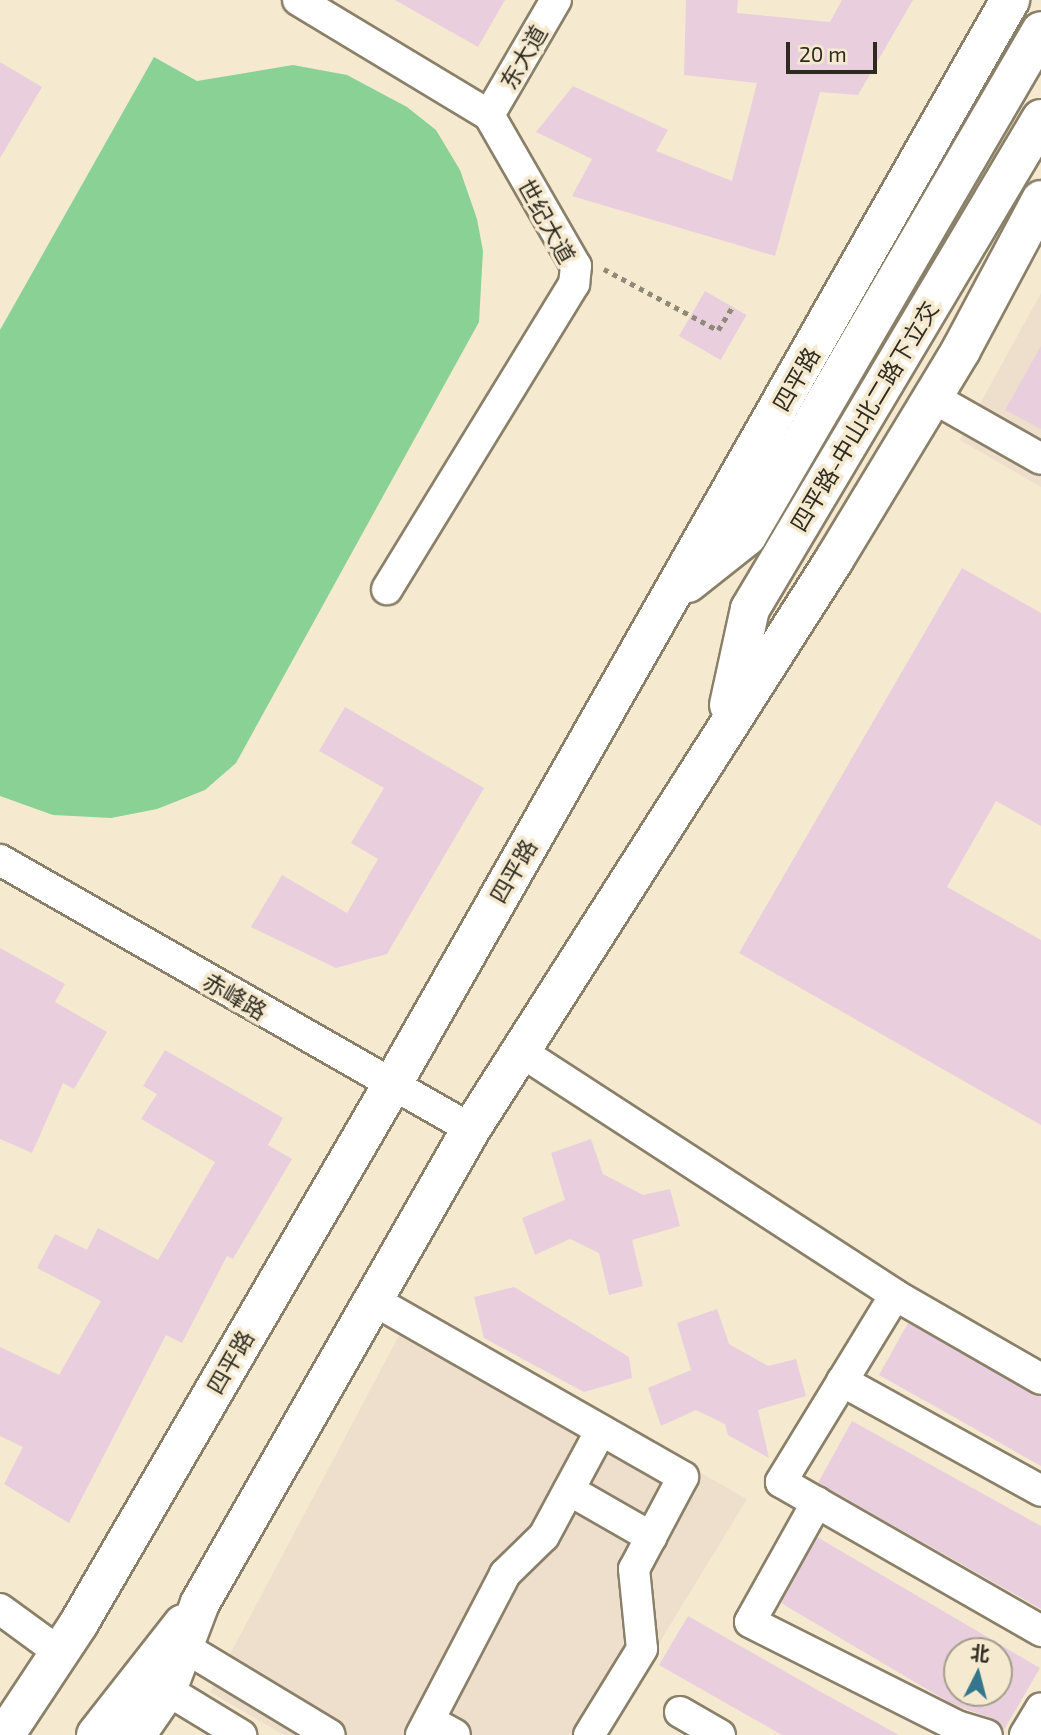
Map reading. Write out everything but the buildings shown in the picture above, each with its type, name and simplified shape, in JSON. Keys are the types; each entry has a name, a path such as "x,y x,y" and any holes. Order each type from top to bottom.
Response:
{"main road":[{"name":"四平路","path":"5,1735 69,1637 392,1085 1010,0"},
{"name":"四平路-中山北二路下立交","path":"672,596 747,536 1041,31"},
{"name":"四平路-中山北二路下立交","path":"724,728 750,609 1041,119"},
{"path":"136,1735 167,1690 200,1604 471,1129 523,1053 932,397 1041,200"},
{"path":"96,1735 139,1674 200,1604"},
{"path":"37,1735 69,1637"}],"street":[{"name":"世纪大道","path":"298,0 489,115 576,265 574,284 387,589"},
{"name":"东大道","path":"489,115 556,0"},
{"path":"932,397 1041,459"},
{"name":"赤峰路","path":"0,860 471,1129"},
{"path":"523,1053 895,1294 1041,1379"},
{"path":"895,1294 781,1482 1041,1631"},
{"path":"373,1300 683,1477 634,1569 642,1649 589,1735"},
{"path":"842,1381 1041,1491"},
{"path":"436,1731 505,1574 544,1536 601,1430"},
{"path":"569,1490 651,1538"},
{"path":"817,1502 750,1622 957,1726 987,1735"},
{"path":"0,1609 69,1637"},
{"path":"184,1647 330,1735"},
{"path":"167,1690 242,1735"},
{"path":"1026,1735 1041,1708"},
{"path":"680,1712 720,1735"}],"path":[{"path":"576,265 621,275 718,330 733,306"}],"shaded area":[{"path":"1041,293 1041,487 960,440"},
{"path":"412,1311 747,1499 603,1735 284,1735 210,1692"}],"green space":[{"path":"154,57 197,81 293,65 347,75 407,107 436,130 460,170 477,219 483,251 479,322 236,763 205,790 157,809 111,818 53,815 0,796 0,330"}]}
